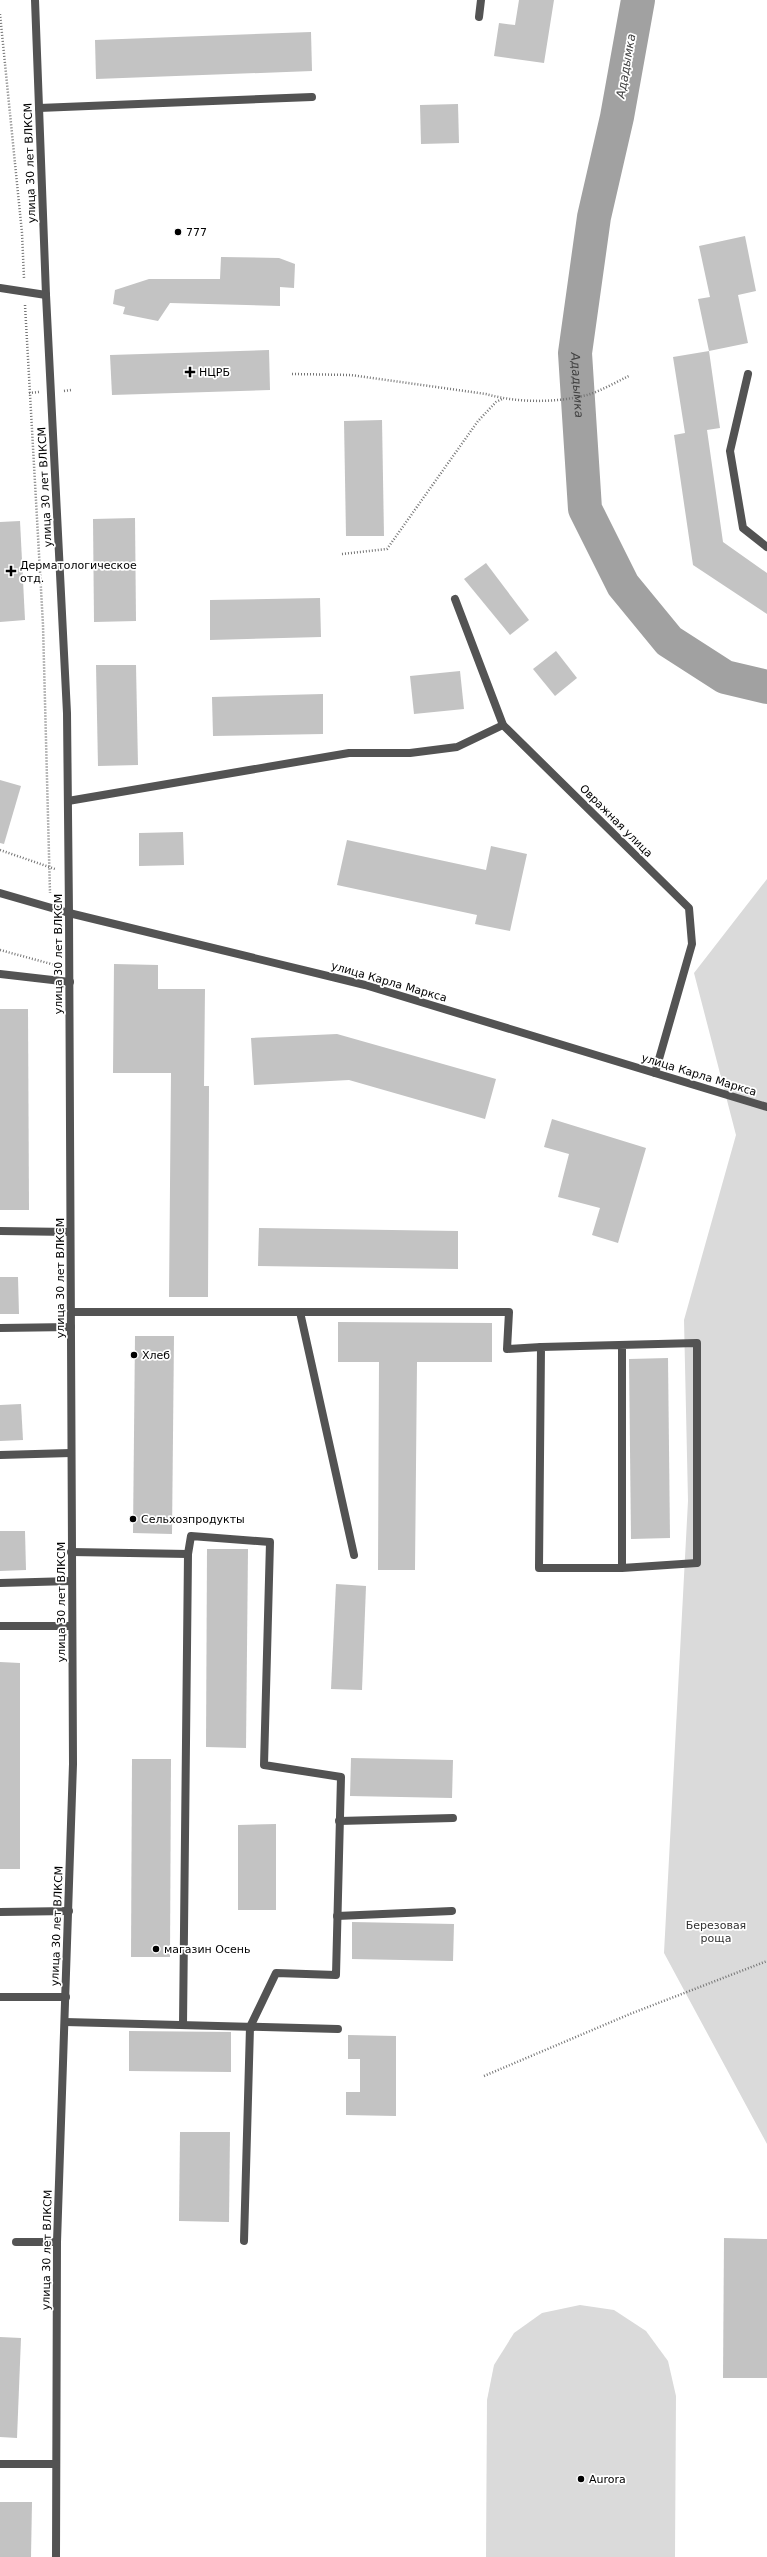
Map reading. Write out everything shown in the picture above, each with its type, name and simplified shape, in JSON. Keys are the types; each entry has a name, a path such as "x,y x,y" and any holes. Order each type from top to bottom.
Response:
{"street":[{"name":"улица 30 лет ВЛКСМ","path":"34,0 46,295 67,713 70,913 71,1581 73,1764 57,2242 56,2557"},
{"path":"479,17 481,0"},
{"path":"39,108 312,97"},
{"path":"0,288 46,295"},
{"path":"748,374 730,451 743,528 767,547"},
{"name":"Овражная улица","path":"455,599 503,724 689,908 692,944 655,1073"},
{"path":"68,801 349,753 410,753 457,747 503,724"},
{"name":"улица Карла Маркса","path":"0,893 70,913 364,985 767,1107"},
{"path":"0,974 70,982"},
{"path":"0,1231 70,1232"},
{"path":"71,1312 509,1312 507,1349 541,1347 697,1343 697,1563 622,1568 538,1568 541,1347"},
{"path":"300,1312 354,1555"},
{"path":"0,1328 71,1327"},
{"path":"622,1345 622,1568"},
{"path":"0,1455 71,1453"},
{"path":"183,2025 188,1554 191,1536 270,1542 264,1765 341,1777 336,1975 276,1973 250,2027 244,2241"},
{"path":"72,1552 188,1554"},
{"path":"0,1583 71,1581"},
{"path":"0,1626 72,1626"},
{"path":"340,1821 453,1818"},
{"path":"0,1912 69,1911"},
{"path":"337,1916 452,1911"},
{"path":"0,1997 66,1997"},
{"path":"65,2022 338,2029"},
{"path":"16,2242 57,2242"},
{"path":"0,2464 56,2464"}],"path":[{"path":"0,14 22,233 43,625 51,908"},
{"path":"292,374 350,374 486,394 503,399 556,400 588,394 629,376"},
{"path":"342,554 387,550 478,421 496,402 503,399"},
{"path":"0,850 69,874"},
{"path":"0,950 56,965 70,965"},
{"path":"484,2076 630,2014 767,1961"}],"green space":[{"name":"Березовая роща","path":"767,879 767,2144 664,1953 688,1501 684,1320 736,1135 694,973"},
{"name":"Aurora","path":"580,2305 614,2310 646,2331 668,2361 676,2396 675,2557 486,2557 487,2400 494,2365 514,2333 542,2313"}],"building":[{"path":"519,0 554,0 544,63 494,56 499,23 515,25"},
{"path":"311,32 312,71 96,79 95,40"},
{"path":"458,104 459,143 421,144 420,105"},
{"path":"745,236 756,291 738,295 748,343 709,351 698,299 710,297 699,246"},
{"path":"221,257 279,258 295,264 294,288 280,287 280,306 170,303 158,321 123,314 125,307 113,304 115,290 149,279 220,279"},
{"name":"НЦРБ","path":"269,350 270,390 112,395 110,355"},
{"path":"709,351 720,428 707,430 723,542 767,573 767,614 693,565 674,435 685,433 673,357"},
{"path":"382,420 384,536 346,536 344,421"},
{"path":"135,518 136,621 94,622 93,519"},
{"name":"Дерматологическое отд.","path":"20,521 25,620 0,622 0,522"},
{"path":"486,563 529,620 510,635 464,579"},
{"path":"320,598 321,637 210,640 210,600"},
{"path":"556,651 577,678 555,696 533,669"},
{"path":"96,665 136,665 138,765 98,766"},
{"path":"460,671 464,709 414,714 410,676"},
{"path":"323,694 323,734 213,736 212,697"},
{"path":"0,780 21,786 4,844 0,843"},
{"path":"183,832 184,865 139,866 139,833"},
{"path":"347,840 486,870 491,846 527,854 510,931 475,924 477,915 337,885"},
{"path":"114,964 158,965 158,989 205,989 204,1086 209,1086 208,1297 169,1297 171,1073 113,1073"},
{"path":"0,1009 28,1009 29,1210 0,1210"},
{"path":"337,1034 496,1079 485,1119 349,1080 254,1085 251,1038"},
{"path":"552,1119 646,1148 618,1243 592,1235 600,1208 558,1197 569,1154 544,1147"},
{"path":"259,1228 458,1231 458,1269 258,1266"},
{"path":"0,1277 18,1277 19,1314 0,1314"},
{"path":"338,1322 492,1323 492,1362 417,1362 415,1570 378,1570 379,1362 338,1362"},
{"path":"135,1336 174,1336 172,1534 133,1533"},
{"path":"668,1358 670,1538 631,1539 629,1359"},
{"path":"21,1404 23,1440 0,1441 0,1405"},
{"path":"0,1531 25,1531 26,1570 0,1571"},
{"path":"207,1549 248,1549 246,1748 206,1747"},
{"path":"336,1584 366,1586 362,1690 331,1689"},
{"path":"0,1662 20,1663 20,1869 0,1869"},
{"path":"351,1758 453,1760 452,1798 350,1796"},
{"path":"132,1759 171,1759 170,1957 131,1957"},
{"path":"276,1824 276,1910 238,1910 238,1825"},
{"path":"352,1922 454,1924 453,1961 352,1959"},
{"path":"129,2031 231,2032 231,2072 129,2071"},
{"path":"348,2035 396,2036 396,2116 346,2115 346,2092 360,2092 360,2059 348,2059"},
{"path":"180,2132 230,2132 229,2222 179,2221"},
{"path":"724,2238 767,2239 767,2378 723,2378"},
{"path":"0,2337 21,2338 17,2438 0,2437"},
{"path":"0,2502 32,2502 31,2557 0,2557"}],"waterway":[{"name":"Ададымка","path":"638,0 617,117 594,217 575,353 585,509 623,585 669,641 725,677 767,687"}],"place":[{"name":"777","path":"178,232"},
{"name":"НЦРБ","path":"190,372"},
{"name":"Дерматологическое отд.","path":"11,571"},
{"name":"Хлеб","path":"134,1355"},
{"name":"Сельхозпродукты","path":"133,1519"},
{"name":"магазин Осень","path":"156,1949"},
{"name":"Aurora","path":"581,2479"}]}
